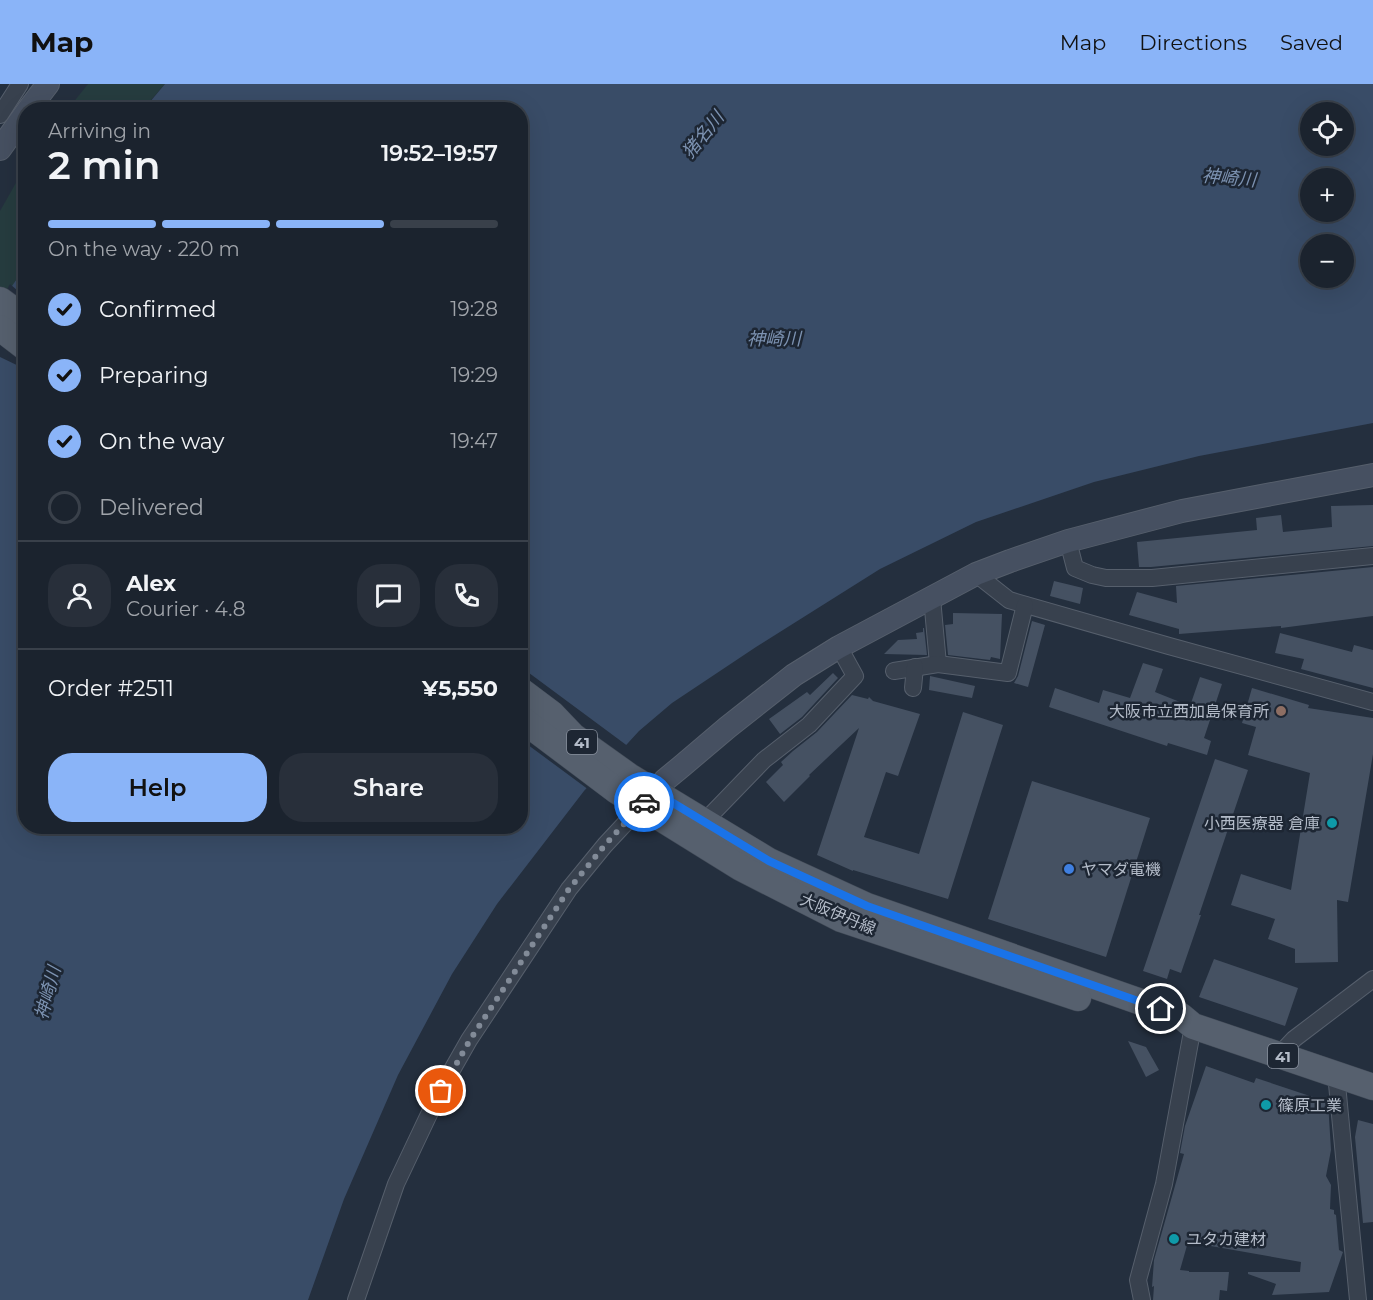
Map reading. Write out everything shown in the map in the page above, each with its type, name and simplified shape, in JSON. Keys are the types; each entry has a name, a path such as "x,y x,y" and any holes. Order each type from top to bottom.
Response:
{"main road":[{"path":"0,300 18,313"},
{"path":"0,328 18,343"},
{"name":"大阪伊丹線","path":"528,696 552,714 573,736 644,796 741,868 841,919 1015,978 1177,1029 1193,1026"},
{"name":"大阪伊丹線","path":"528,724 617,790 644,796 704,822 769,861 867,906 1181,1016 1193,1026 1373,1087"}],"street":[{"path":"0,115 20,84"},
{"path":"34,102 48,84"},
{"path":"0,149 18,124"},
{"path":"0,343 18,350"},
{"path":"356,1300 396,1184 441,1091 470,1040 569,889 644,796 705,746 794,675 839,647 976,574 1068,541 1182,511 1373,475"},
{"path":"1068,541 1075,568 1106,578 1152,578 1373,556"},
{"path":"976,574 1009,600 1373,702"},
{"path":"932,598 938,664"},
{"path":"894,671 938,664 1008,673 1025,605"},
{"path":"704,822 764,760 809,725 855,676 839,647"},
{"path":"914,688 915,667"},
{"path":"1279,1055 1294,1039 1373,978"},
{"path":"1142,1300 1138,1280 1164,1184 1193,1026"},
{"path":"1336,1074 1358,1300"}],"green space":[{"path":"88,84 165,84 149,102 74,102"},
{"path":"18,179 18,277 0,308 0,211"}],"water":[{"name":"神崎川","path":"165,84 1373,84 1373,423 1199,456 1094,482 976,522 880,569 672,703 639,731 584,791 497,904 452,974 398,1075 344,1199 308,1300 0,1300 0,308 18,277 18,834 528,834 528,102 150,102"}],"pier":[{"path":"10,284 18,291 18,366 0,357 0,302"},
{"path":"528,672 629,747 589,790 528,745"}],"building":[{"path":"1373,505 1373,546 1139,567 1137,542 1257,530 1256,518 1281,515 1283,532 1332,527 1331,506"},
{"path":"1373,567 1373,616 1281,628 1281,626 1179,634 1179,629 1129,615 1137,592 1177,603 1176,586"},
{"path":"1054,581 1083,588 1080,604 1050,596"},
{"path":"953,613 1002,614 1000,659 948,655 945,625 953,624"},
{"path":"1032,621 1045,625 1028,687 1014,683 1018,676"},
{"path":"923,628 927,655 884,654 898,640 917,639 916,633 923,632"},
{"path":"1280,633 1352,652 1354,645 1373,650 1373,688 1301,669 1304,659 1275,653"},
{"path":"1143,663 1163,669 1155,692 1190,706 1200,677 1222,684 1204,738 1211,741 1207,755 1168,743 1167,746 1049,707 1055,688 1099,703 1103,690 1130,698"},
{"path":"833,673 838,678 802,717 780,734 769,719 807,692 810,695"},
{"path":"930,676 975,686 972,698 929,690"},
{"path":"1252,688 1309,705 1308,708 1373,718 1373,754 1348,902 1337,900 1338,962 1295,963 1295,949 1268,939 1275,919 1231,905 1241,874 1291,890 1310,773 1248,755 1256,727 1242,723"},
{"path":"852,695 868,699 869,697 873,701 920,714 898,776 886,772 864,837 919,854 963,712 1003,725 948,899 853,871 817,855 859,728 784,802 766,782 783,765 781,762 817,732"},
{"path":"1215,759 1248,770 1181,973 1170,969 1167,979 1143,971"},
{"name":"ヤマダ電機","path":"1032,781 1150,818 1106,957 988,919"},
{"path":"1214,959 1298,988 1285,1026 1199,997"},
{"path":"1128,1041 1146,1047 1159,1070 1146,1077"},
{"path":"1206,1066 1254,1083 1256,1078 1328,1102 1331,1150 1326,1176 1331,1185 1330,1209 1334,1210 1336,1215 1339,1250 1343,1252 1329,1292 1272,1295 1276,1284 1248,1274 1248,1272 1300,1272 1301,1262 1188,1242 1180,1270 1229,1272 1227,1291 1220,1290 1219,1300 1153,1300 1154,1260 1184,1154 1180,1153 1185,1126"},
{"path":"1358,1120 1373,1124 1373,1222 1363,1223 1355,1137"}],"way so far":[{"path":"441,1091 516,967 569,889 644,802"}],"place":[{"name":"大阪市立西加島保育所","path":"1281,711"},
{"name":"小西医療器 倉庫","path":"1332,823"},
{"name":"ヤマダ電機","path":"1069,869"},
{"name":"篠原工業","path":"1266,1105"},
{"name":"ユタカ建材","path":"1174,1239"}],"route":[{"path":"644,802 655,792 769,861 867,906 1161,1009"}],"water label":[{"name":"猪名川","path":"703,135"}]}
